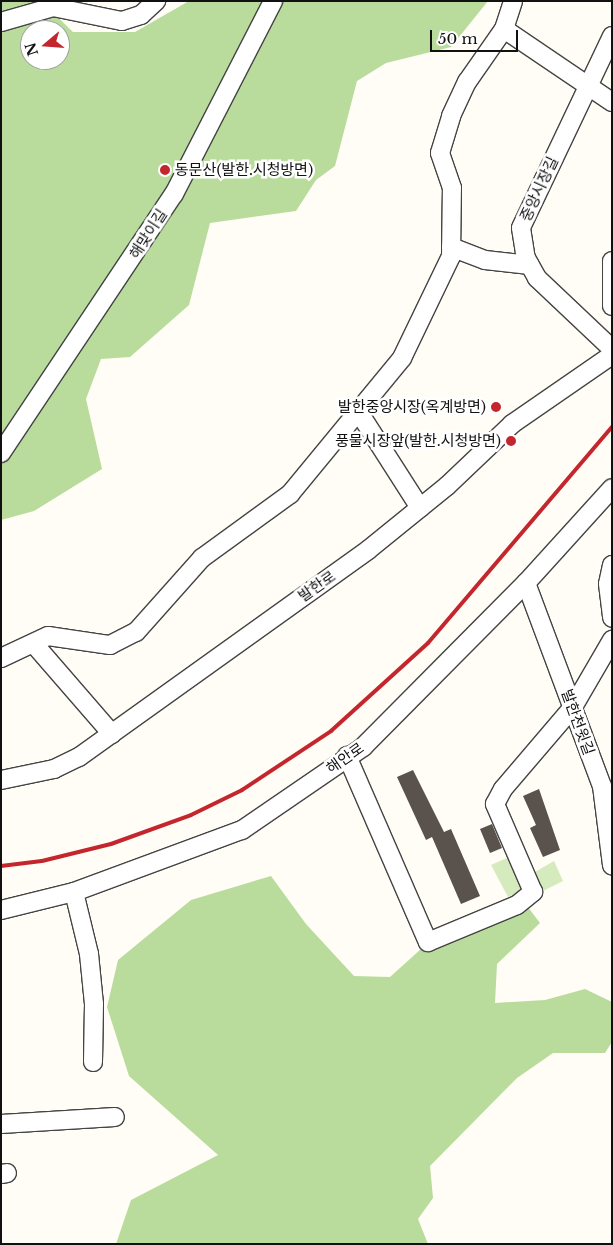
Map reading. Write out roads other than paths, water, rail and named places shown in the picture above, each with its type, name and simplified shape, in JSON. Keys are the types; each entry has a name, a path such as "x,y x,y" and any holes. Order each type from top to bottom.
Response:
{"street":[{"path":"1,22 53,7 122,21 141,15 156,1"},
{"name":"해맞이길","path":"1,454 174,194 273,1"},
{"path":"1,658 48,636 110,645 136,632 202,558 290,494 402,358 451,256 452,188 440,153 467,82 504,29 513,1"},
{"path":"504,29 612,102"},
{"name":"중앙시장길","path":"612,36 520,228 530,265 537,278 612,349"},
{"path":"451,247 484,260 530,265"},
{"path":"612,261 612,306"},
{"name":"발한로","path":"1,780 54,769 79,758 368,550 420,508 512,424 612,355"},
{"path":"358,411 420,508"},
{"name":"해안로","path":"1,910 74,892 242,830 347,756 363,747 526,583 612,488"},
{"path":"612,565 608,584 612,618"},
{"name":"발한천윗길","path":"526,583 602,786 612,865"},
{"path":"347,756 428,942 517,906 533,892 495,804 503,789 573,707 612,640"},
{"path":"34,644 112,734"},
{"path":"74,892 89,954 94,1004 93,1062"},
{"path":"1,1124 115,1117"}],"railway":[{"path":"1,866 42,861 111,844 191,815 242,790 331,731 428,643 612,427"}],"place":[{"name":"동문산(발한.시청방면)","path":"165,170"},
{"name":"발한중앙시장(옥계방면)","path":"496,407"},
{"name":"풍물시장앞(발한.시청방면)","path":"511,441"}]}
